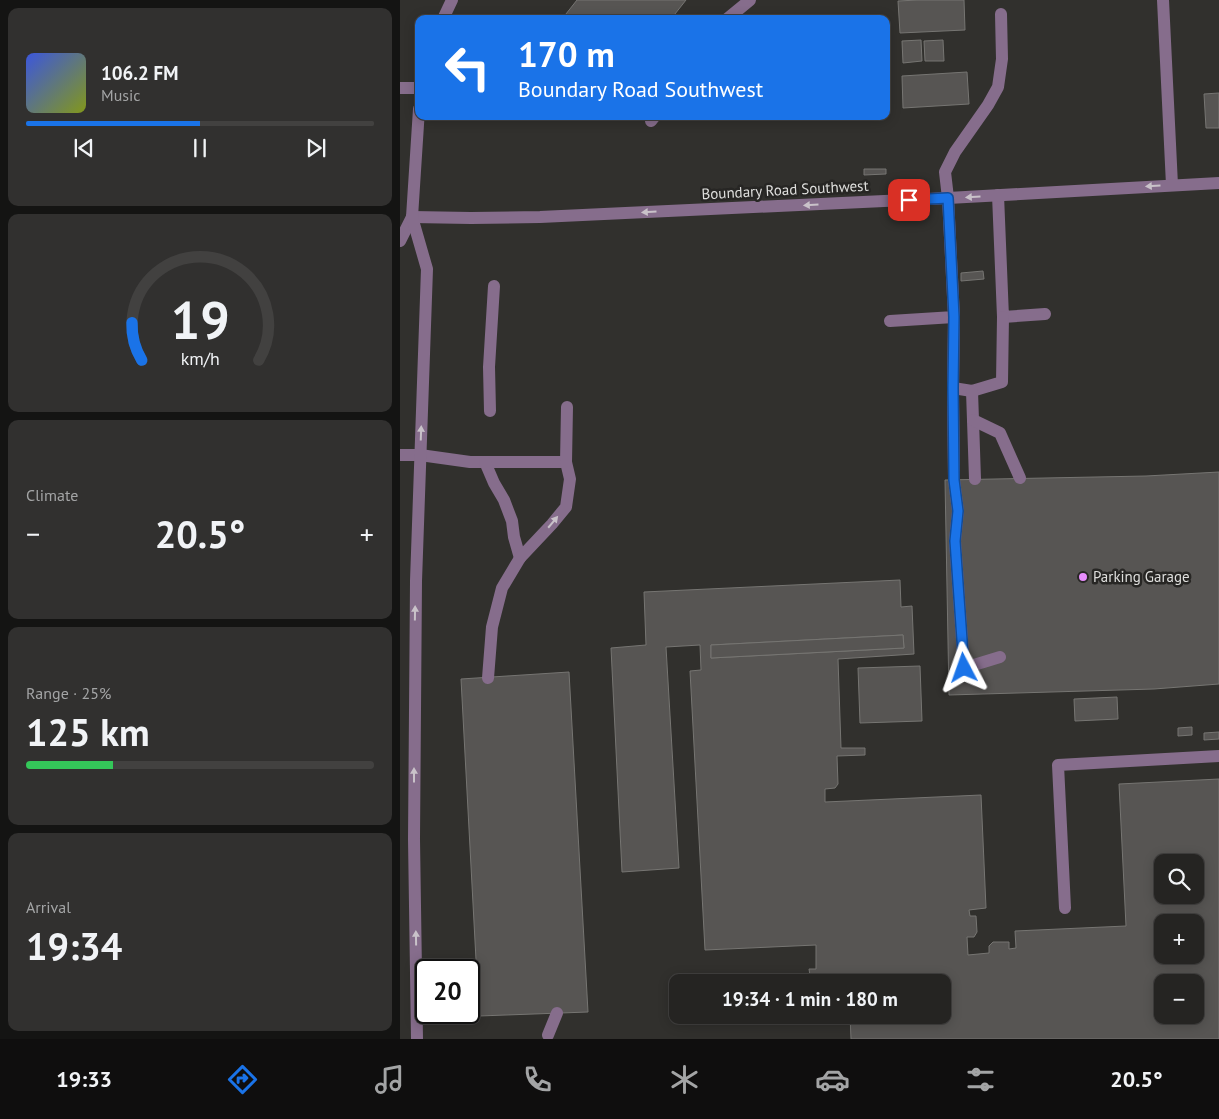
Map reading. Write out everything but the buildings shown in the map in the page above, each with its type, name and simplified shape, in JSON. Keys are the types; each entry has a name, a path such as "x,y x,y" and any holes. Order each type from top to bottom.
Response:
{"street":[{"path":"445,15 452,0"},
{"path":"733,15 750,0"},
{"path":"1163,0 1172,185"},
{"path":"1000,657 964,668 955,541 958,511 954,480 954,317 945,172 955,152 988,105 998,87 1002,59 1001,14"},
{"path":"400,88 415,88"},
{"path":"417,1039 414,724 416,581 427,269 412,216 418,120"},
{"name":"Boundary Road Southwest","path":"412,216 471,218 540,217 1219,183"},
{"path":"953,388 972,391 1002,382 1003,317 998,195"},
{"path":"400,240 412,216"},
{"path":"490,411 489,367 494,286"},
{"path":"1003,317 1045,314"},
{"path":"890,321 954,317"},
{"path":"972,391 975,479"},
{"path":"488,678 492,627 502,588 520,558 566,506 570,479 566,462 567,407"},
{"path":"973,420 1000,433 1020,478"},
{"path":"400,455 420,455 470,462 566,462"},
{"path":"485,462 512,521 520,558"},
{"path":"1065,908 1058,765 1219,756"},
{"path":"548,1035 557,1013"}],"place":[{"name":"Parking Garage","path":"1083,577"}],"route":[{"path":"909,200 948,198 954,317 954,480 958,511 955,541 964,668"}]}
